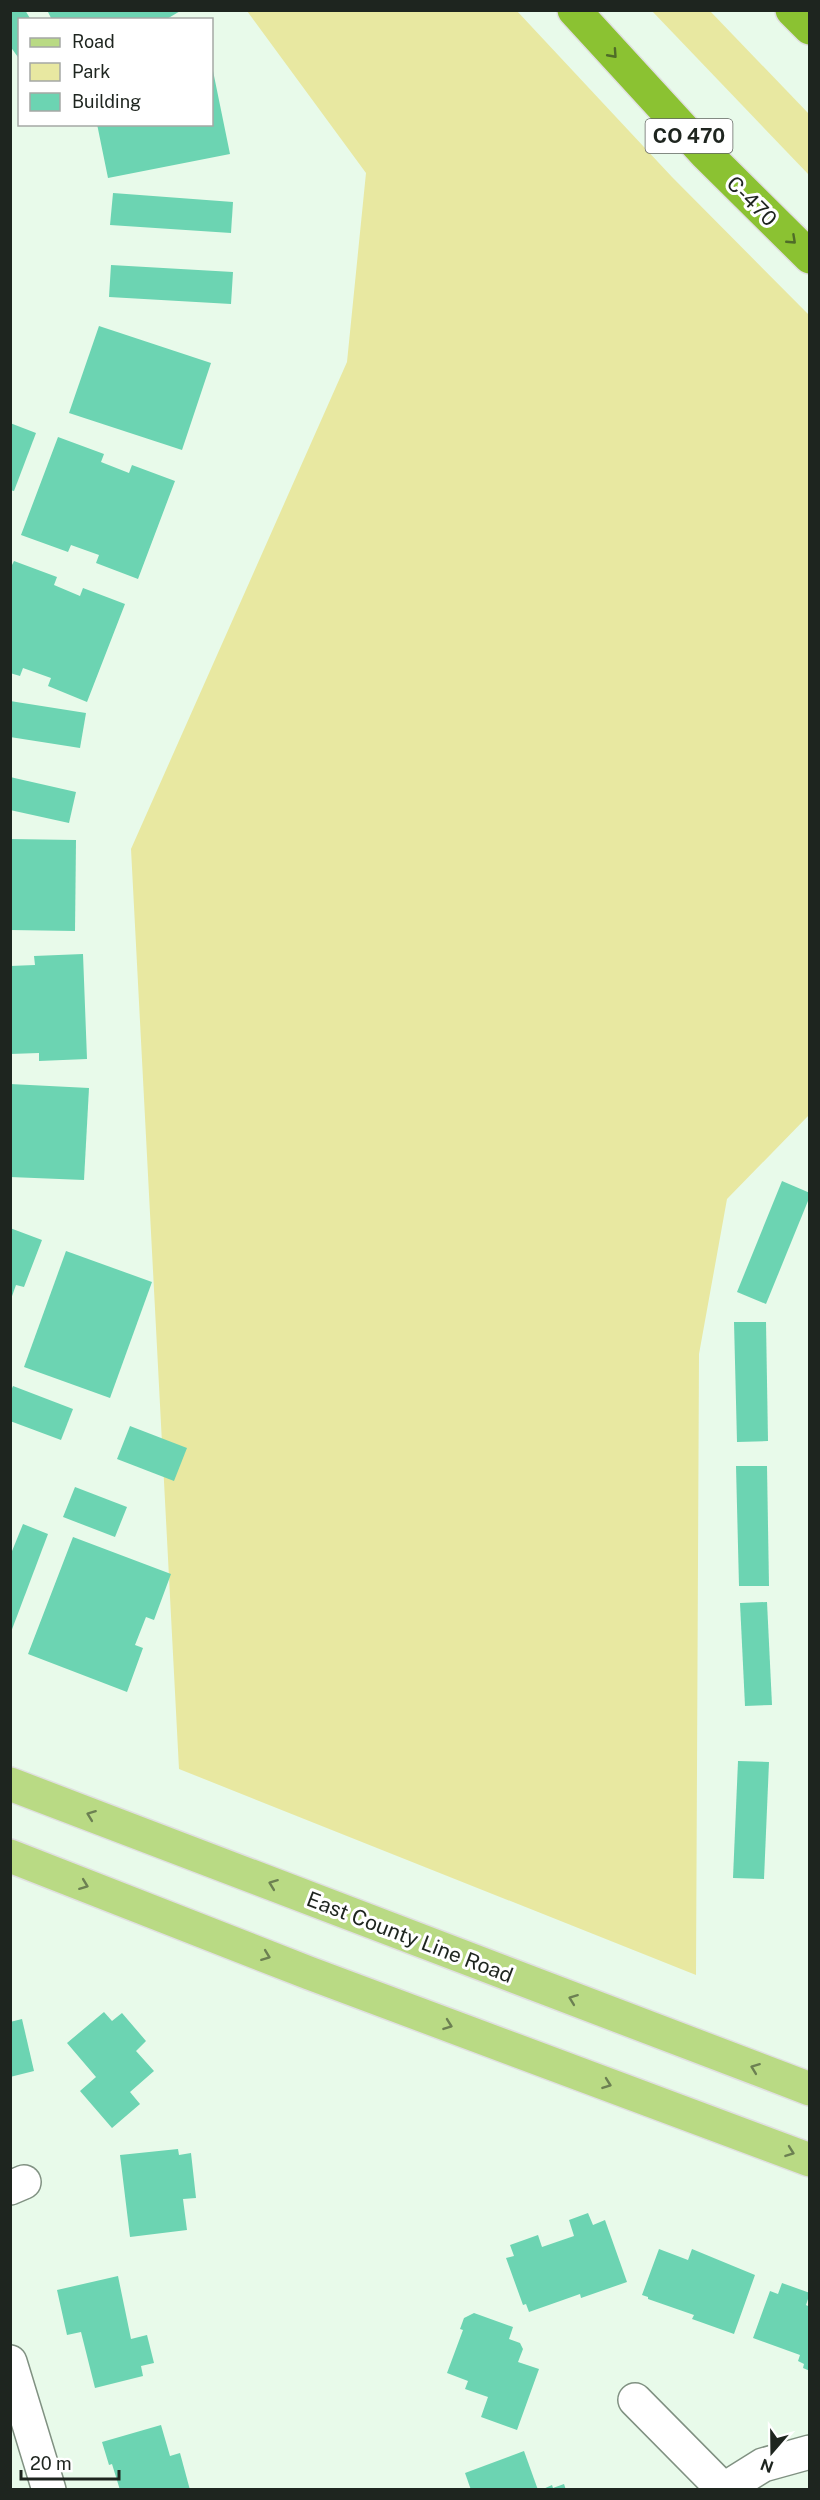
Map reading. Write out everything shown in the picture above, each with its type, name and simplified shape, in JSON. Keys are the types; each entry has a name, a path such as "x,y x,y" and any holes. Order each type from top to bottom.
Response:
{"highway":[{"name":"C-470","path":"574,10 706,154 810,257"},
{"path":"792,10 810,28"}],"main road":[{"name":"East County Line Road","path":"10,1784 810,2089"},
{"path":"10,1856 309,1973 810,2160"}],"street":[{"path":"10,2362 49,2490"},
{"path":"635,2400 723,2489 763,2465 810,2452"}],"green space":[{"path":"247,11 517,11 672,177 809,315 809,1115 727,1199 699,1354 696,1975 179,1769 131,849 347,362 366,173"},
{"path":"652,11 710,11 809,114 809,175"}],"building":[{"path":"10,10 25,10 30,18 18,18 18,57 10,46"},
{"path":"47,10 182,10 168,18 51,18"},
{"path":"213,71 230,154 108,178 97,126 213,126"},
{"path":"113,193 233,202 231,233 110,225"},
{"path":"111,265 233,272 231,304 109,297"},
{"path":"99,326 211,363 182,450 69,413"},
{"path":"10,423 36,433 14,491 10,490"},
{"path":"58,437 104,454 101,462 129,473 132,465 175,481 138,579 96,563 99,555 71,545 68,552 21,535"},
{"path":"14,561 57,577 54,585 80,596 83,588 125,604 87,702 48,686 51,678 23,668 20,676 10,673 10,569"},
{"path":"10,701 86,713 80,748 10,737"},
{"path":"10,777 76,792 69,823 10,810"},
{"path":"10,839 76,840 75,931 10,930"},
{"path":"83,954 87,1059 39,1061 39,1053 10,1054 10,966 35,965 34,956"},
{"path":"10,1084 89,1088 84,1180 10,1177"},
{"path":"782,1181 810,1193 810,1196 766,1304 737,1292"},
{"path":"10,1228 42,1240 24,1287 16,1285 11,1299"},
{"path":"66,1251 152,1282 110,1398 24,1367"},
{"path":"734,1322 766,1322 768,1441 737,1442"},
{"path":"13,1386 73,1409 61,1440 10,1421 10,1393"},
{"path":"130,1426 187,1448 174,1481 117,1459"},
{"path":"736,1466 767,1466 769,1586 739,1586"},
{"path":"75,1487 127,1507 115,1537 63,1517"},
{"path":"23,1524 48,1534 11,1632 10,1556"},
{"path":"73,1537 171,1574 154,1620 146,1617 135,1645 143,1648 127,1692 28,1654"},
{"path":"767,1602 772,1705 745,1706 740,1603"},
{"path":"738,1761 769,1762 764,1879 733,1878"},
{"path":"104,2012 112,2021 122,2013 146,2041 136,2051 154,2071 130,2092 140,2104 112,2128 80,2091 96,2077 67,2043"},
{"path":"22,2019 34,2071 10,2077 10,2022"},
{"path":"178,2149 179,2155 191,2153 196,2198 183,2199 187,2230 130,2237 120,2155"},
{"path":"588,2213 593,2225 605,2220 627,2282 581,2298 580,2294 529,2312 526,2304 523,2305 506,2258 514,2256 510,2245 538,2235 542,2247 574,2236 569,2220"},
{"path":"659,2249 688,2260 692,2249 755,2275 734,2334 692,2319 694,2315 642,2295"},
{"path":"118,2276 131,2339 147,2335 154,2363 141,2366 143,2376 95,2388 81,2332 67,2335 57,2290"},
{"path":"782,2283 810,2293 806,2305 810,2307 810,2371 803,2368 804,2364 798,2361 800,2355 753,2338 770,2291 778,2294"},
{"path":"474,2313 513,2327 509,2339 520,2343 523,2349 518,2362 539,2369 517,2430 481,2417 488,2397 465,2389 468,2381 447,2373 463,2330 460,2329 464,2318"},
{"path":"161,2425 170,2456 180,2453 190,2490 120,2490 102,2442"},
{"path":"524,2451 538,2490 471,2490 465,2473"},
{"path":"564,2484 566,2490 541,2490 552,2485 553,2488"}]}
